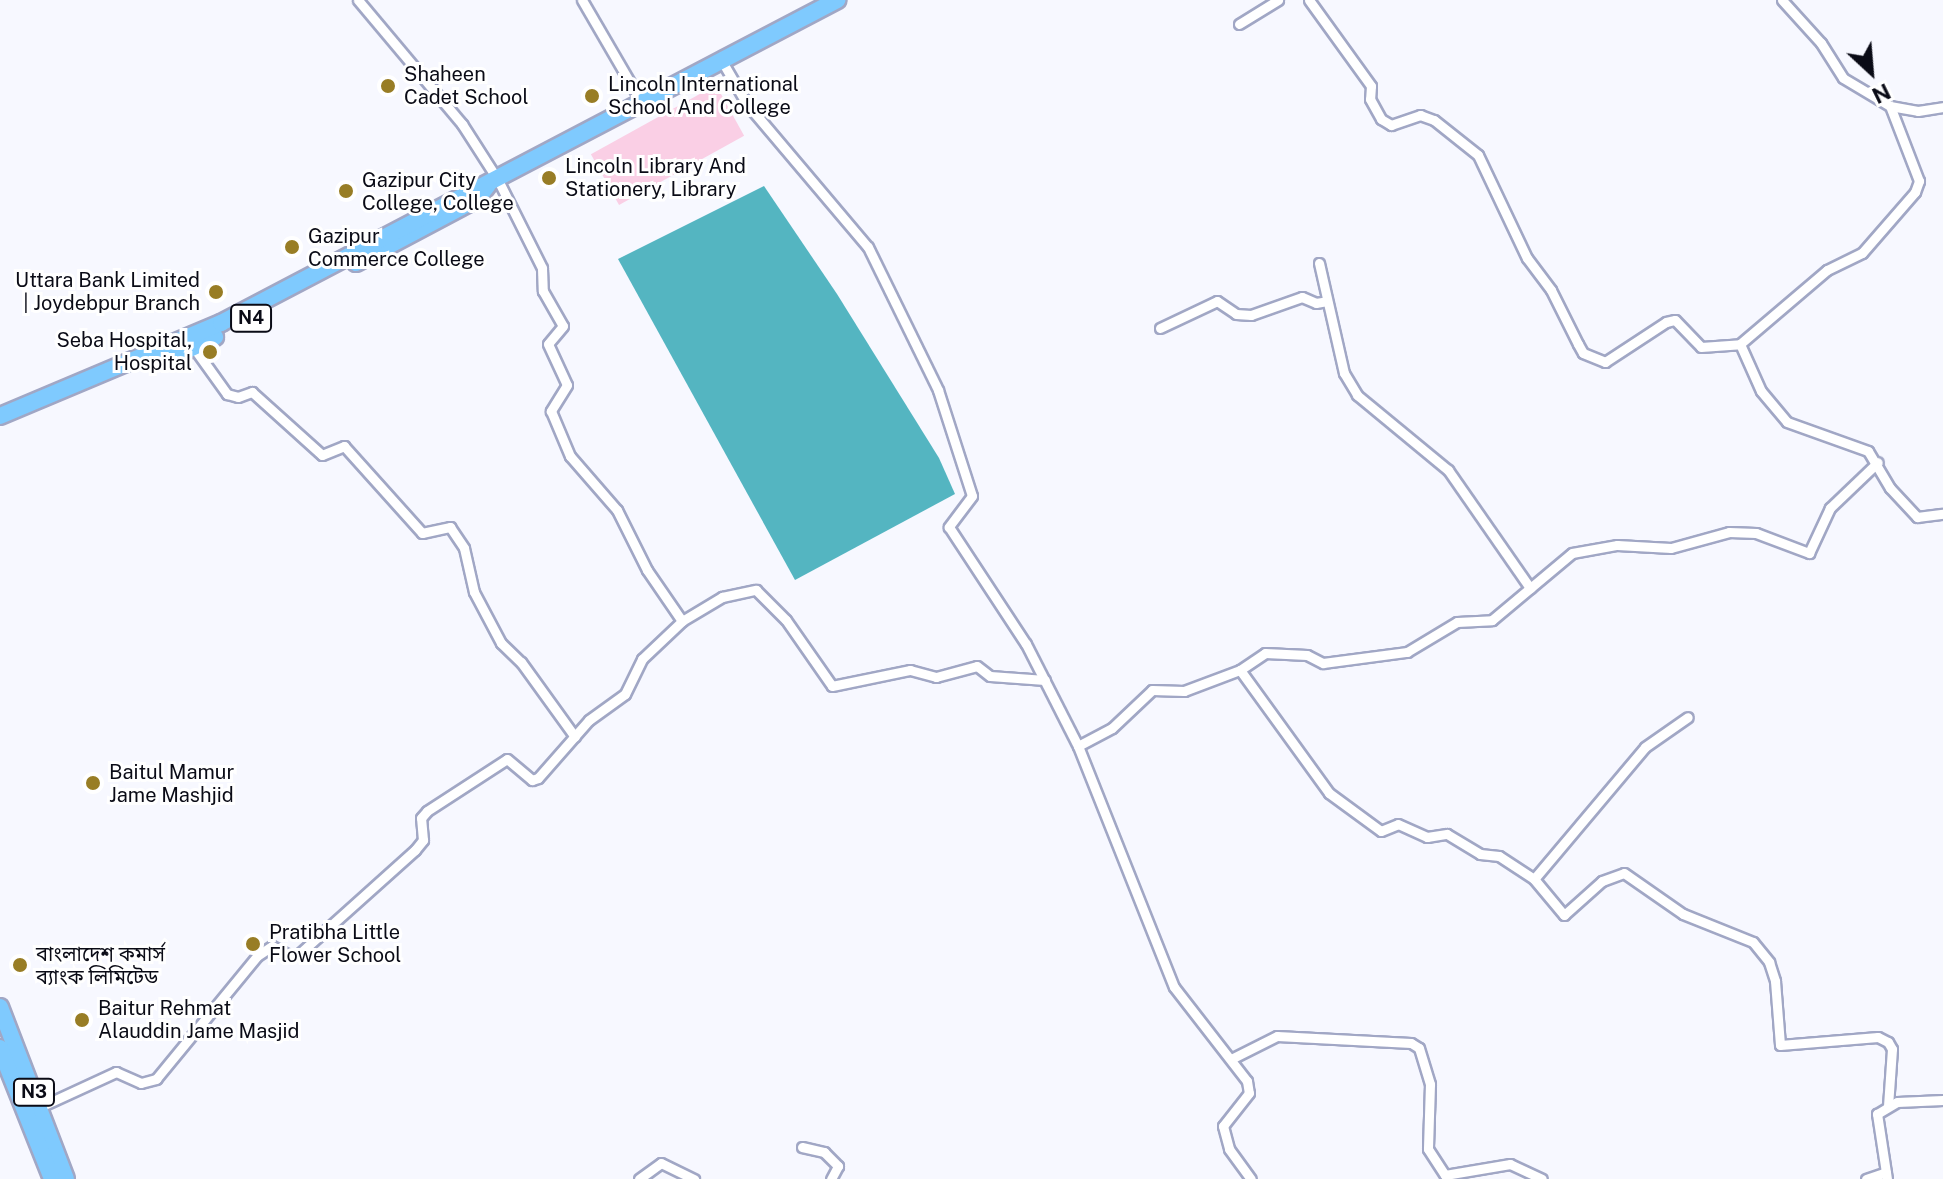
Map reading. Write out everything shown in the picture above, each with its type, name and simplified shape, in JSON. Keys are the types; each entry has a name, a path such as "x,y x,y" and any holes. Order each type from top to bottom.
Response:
{"highway":[{"name":"N4","path":"0,416 221,323 473,187 493,182 643,105 837,0"},
{"name":"N4","path":"0,426 194,348 477,199 493,182"},
{"name":"N3","path":"0,1007 66,1179"},
{"path":"0,1048 52,1179"},
{"name":"N3","path":"0,1066 46,1179"}],"street":[{"path":"358,0 462,124 542,268 543,291 563,326 548,344 567,385 551,411 570,456 617,510 647,570 682,621"},
{"path":"582,0 643,105"},
{"path":"1239,24 1278,0"},
{"path":"1309,0 1371,86 1370,99 1381,119 1391,125 1420,115 1434,120 1478,155 1527,258 1551,290 1583,353 1612,361 1627,345 1675,320 1692,343 1701,347 1740,344 1827,270 1862,253 1915,192 1918,167 1890,106"},
{"path":"1782,0 1821,43 1843,78 1890,106 1918,111 1943,107"},
{"path":"723,63 747,104 868,247 938,390 972,496 949,527 1045,680 1078,746 1174,987 1233,1058 1249,1093 1223,1126 1229,1149 1251,1179"},
{"path":"1319,263 1344,373 1357,395 1448,470 1530,588"},
{"path":"1160,328 1217,301 1236,314 1251,315 1302,297 1316,303 1327,301"},
{"path":"1740,344 1761,391 1787,422 1868,451 1878,462 1890,488 1917,517 1943,514"},
{"path":"194,348 227,394 238,397 252,392 322,455 344,446 422,533 454,530 470,564 474,592 501,643 521,662 575,737"},
{"path":"1078,746 1112,728 1152,690 1177,693 1240,670 1270,651 1307,655 1323,663 1414,650 1457,622 1492,620 1568,555 1617,545 1671,548 1729,532 1756,533 1809,553 1830,508 1878,462"},
{"path":"40,1107 116,1072 141,1083 156,1079 257,956 272,946 291,956 299,954 415,850 423,840 421,818 427,811 507,759 532,780 538,778 598,711 625,694 642,659 682,621 722,597 756,590 786,620 832,686 910,670 936,677 977,666 990,676 1045,680"},
{"path":"1240,670 1329,793 1377,829 1398,824 1427,837 1447,834 1480,854 1499,856 1534,879 1564,915 1602,881 1624,873 1683,914 1753,942 1769,962 1775,981 1780,1045 1878,1037 1888,1042 1892,1049 1888,1106"},
{"path":"1534,879 1645,747 1688,717"},
{"path":"1233,1058 1277,1036 1411,1043 1419,1048 1430,1084 1428,1149 1445,1175 1510,1164 1542,1179"},
{"path":"1866,1179 1887,1176 1877,1114 1888,1106 1943,1100"},
{"path":"802,1147 824,1152 838,1166 831,1179"},
{"path":"639,1179 661,1163 694,1179"}],"shaded area":[{"path":"716,85 744,136 619,205 591,154"}],"water":[{"path":"764,186 837,294 939,458 955,494 795,580 618,259"}],"place":[{"name":"Shaheen Cadet School","path":"388,86"},
{"name":"Lincoln International School And College","path":"592,96"},
{"name":"Lincoln Library And Stationery, Library","path":"549,178"},
{"name":"Gazipur City College, College","path":"346,191"},
{"name":"Gazipur Commerce College","path":"292,247"},
{"name":"Uttara Bank Limited | Joydebpur Branch","path":"216,292"},
{"name":"Seba Hospital, Hospital","path":"210,352"},
{"name":"Baitul Mamur Jame Mashjid","path":"93,783"},
{"name":"Pratibha Little Flower School","path":"253,944"},
{"name":"বাংলাদেশ কমার্স ব্যাংক লিমিটেড","path":"20,965"},
{"name":"Baitur Rehmat Alauddin Jame Masjid","path":"82,1020"}]}
